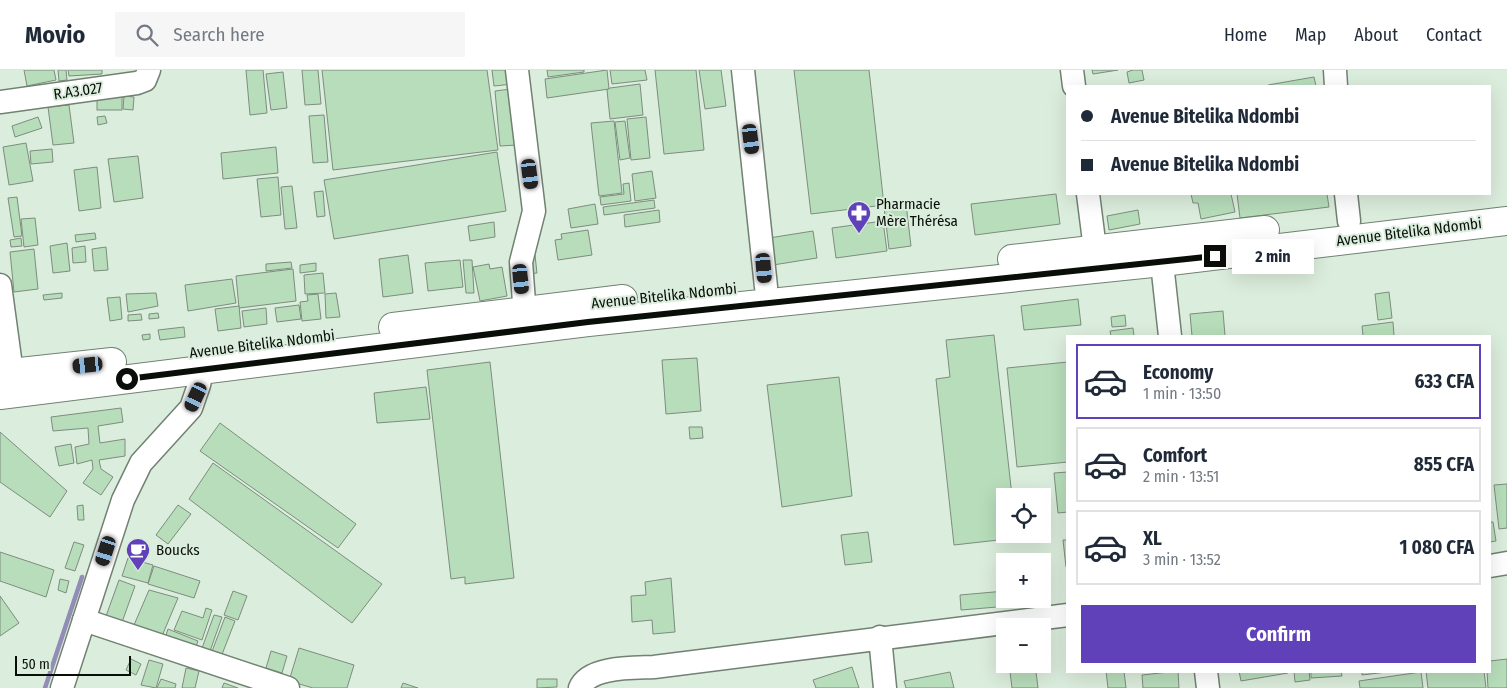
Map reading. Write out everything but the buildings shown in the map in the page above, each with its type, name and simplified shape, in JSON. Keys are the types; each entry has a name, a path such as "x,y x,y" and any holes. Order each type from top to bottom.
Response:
{"highway":[{"name":"Avenue Bitelika Ndombi","path":"6,384 202,370 724,289 766,287 1095,250 1161,252 1349,221 1507,202"},
{"name":"Avenue Bitelika Ndombi","path":"6,384 210,350 525,320 1161,252 1507,220"}],"street":[{"name":"R.A3.027","path":"0,102 137,82 145,80 149,70"},
{"path":"517,70 534,211 521,262 525,320"},
{"path":"743,70 766,287"},
{"path":"1072,70 1074,85"},
{"path":"1334,70 1336,85"},
{"path":"1088,195 1095,250"},
{"path":"1346,195 1349,221"},
{"path":"1161,252 1170,335"},
{"path":"0,285 6,384"},
{"path":"62,688 123,500 141,463 191,408 202,370"},
{"path":"1491,566 1507,563"},
{"path":"580,688 588,678 600,672 619,669 654,667 880,637 1066,615"},
{"path":"84,620 288,688"},
{"path":"880,637 885,688"},
{"path":"1206,673 1208,688"}],"waterway":[{"path":"45,688 82,577"}],"place":[{"name":"Pharmacie Mère Thérésa","path":"859,234"},
{"name":"Boucks","path":"138,571"}],"route":[{"path":"127,379 588,322 1215,256"}]}
